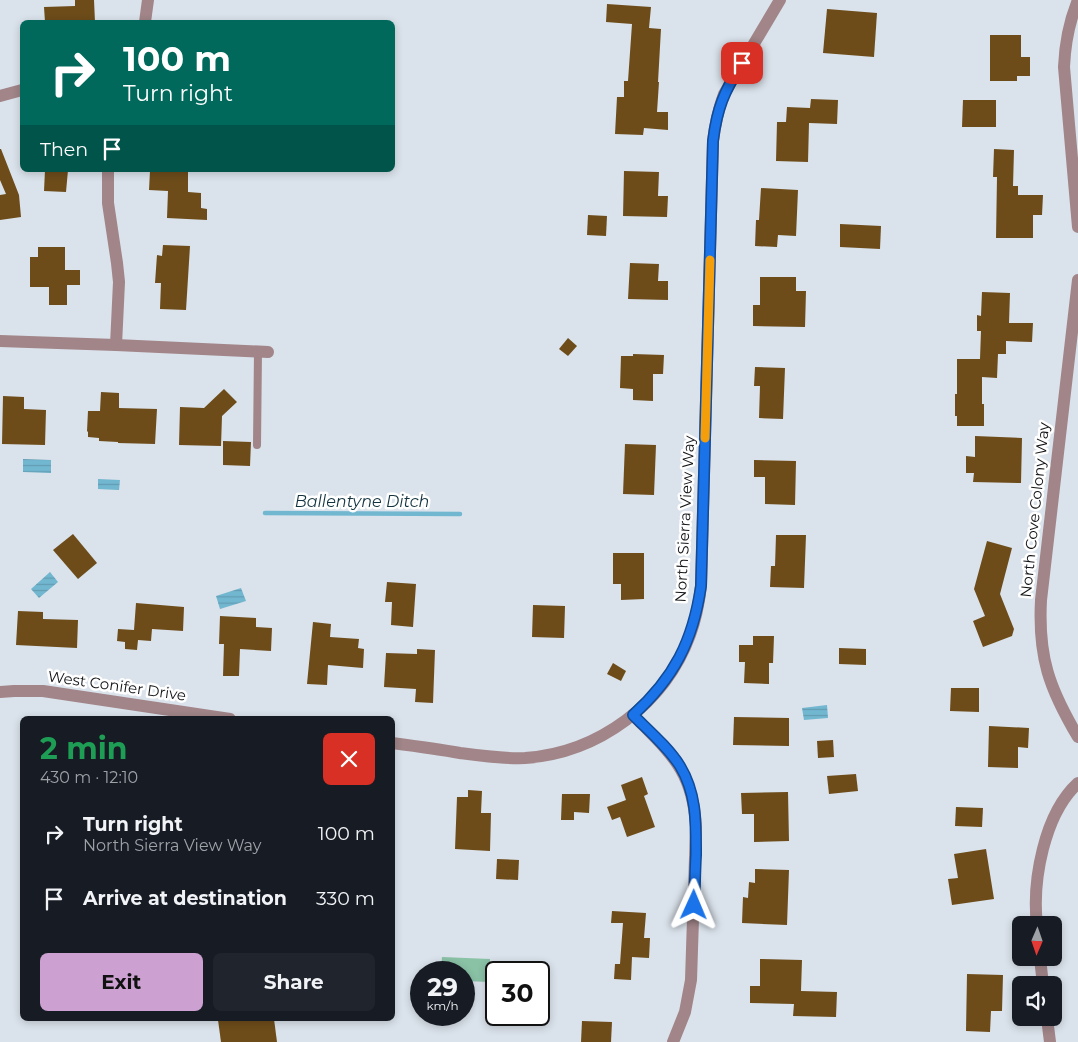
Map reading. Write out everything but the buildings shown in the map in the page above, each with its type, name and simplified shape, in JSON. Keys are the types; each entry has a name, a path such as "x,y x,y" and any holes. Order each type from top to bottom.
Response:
{"street":[{"path":"145,20 148,0"},
{"name":"North Sierra View Way","path":"633,715 656,692 676,665 690,635 699,603 715,125 718,109 731,80 780,0"},
{"path":"1078,0 1068,30 1064,67 1078,227"},
{"path":"0,96 20,91"},
{"path":"108,172 108,203 119,282 116,345"},
{"name":"North Cove Colony Way","path":"1078,280 1040,621 1043,657 1048,676 1054,692 1078,737"},
{"path":"0,342 264,352"},
{"name":"West Conifer Drive","path":"0,692 43,691 210,716"},
{"path":"395,743 491,757 524,758 540,756 588,742 617,727 633,715 670,753 680,766 690,787 696,827 692,980 685,1012 673,1042"},
{"path":"1036,916 1036,885 1048,831 1064,799 1078,783"},
{"path":"1048,1026 1050,1042"}],"lane":[{"path":"257,446 264,352"}],"green space":[{"path":"442,957 490,959 490,961 485,961 485,982 475,981 475,961 442,961"}],"water":[{"path":"23,459 51,460 51,473 23,472"},
{"path":"98,479 120,480 119,490 98,489"},
{"path":"50,572 58,582 39,598 31,589"},
{"path":"241,588 246,601 220,609 216,596"},
{"path":"827,705 828,718 804,720 802,708"}],"waterway":[{"name":"Ballentyne Ditch","path":"265,513 460,514"}],"slow traffic":[{"path":"705,438 710,260"}],"route":[{"path":"694,905 696,827 692,795 680,766 633,715 656,692 676,665 690,635 699,603 713,141 718,109 731,80 742,63"}]}
